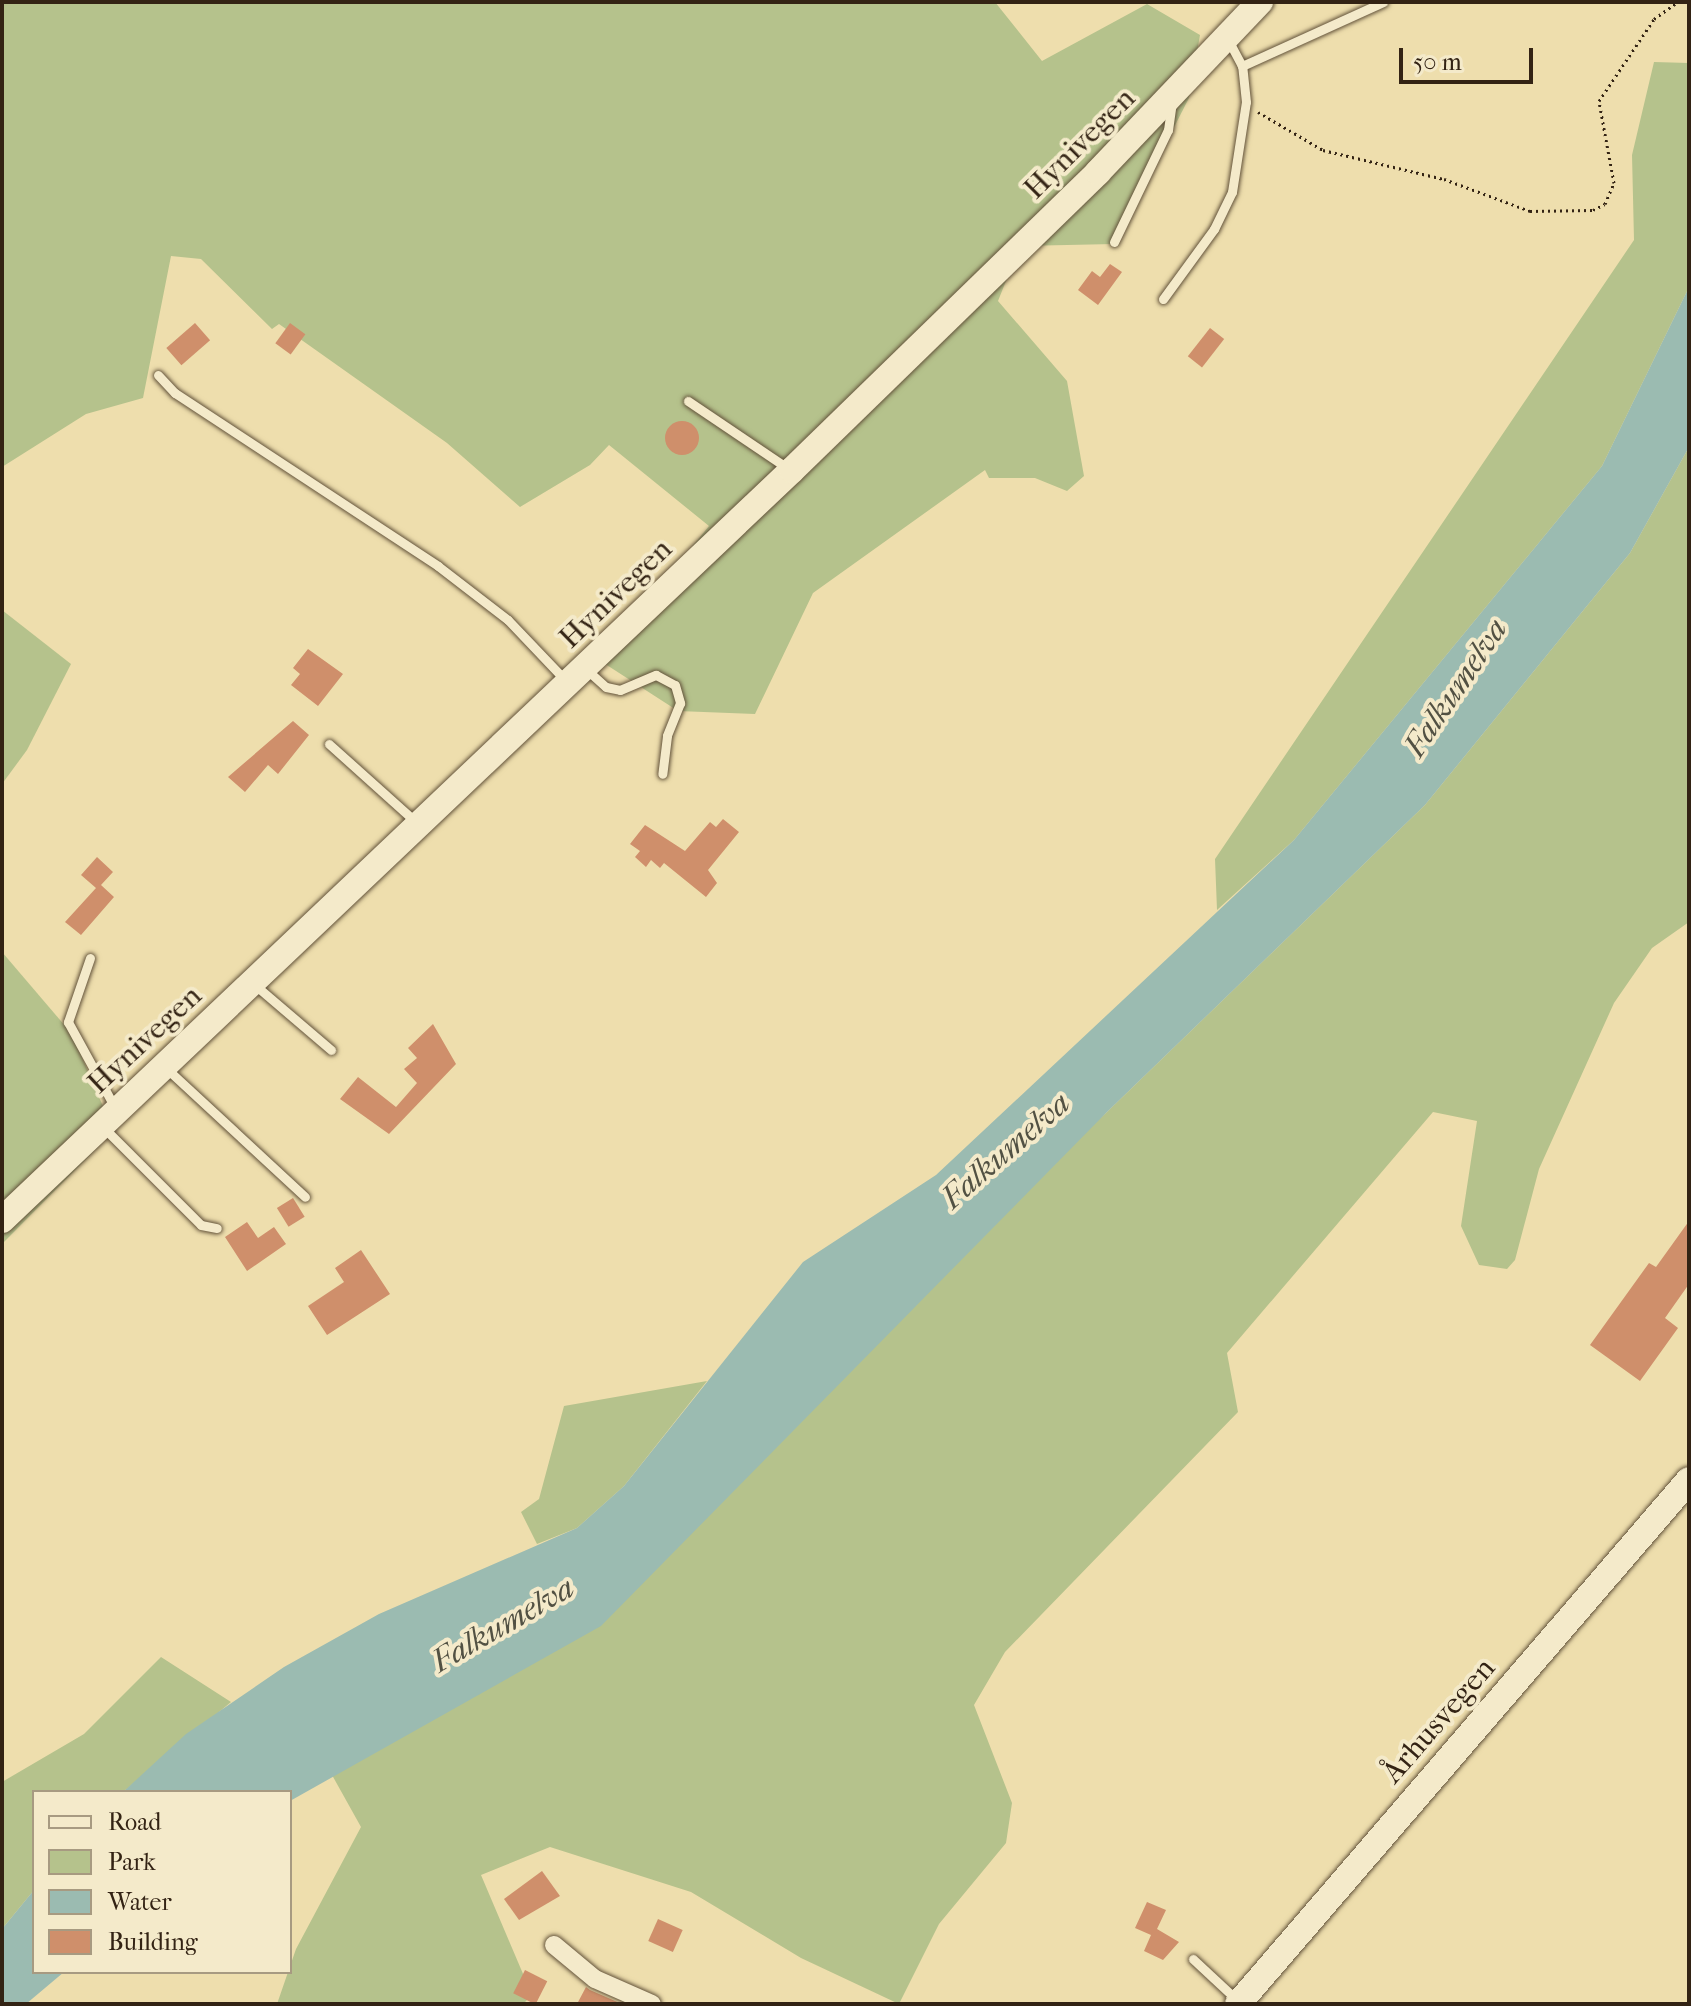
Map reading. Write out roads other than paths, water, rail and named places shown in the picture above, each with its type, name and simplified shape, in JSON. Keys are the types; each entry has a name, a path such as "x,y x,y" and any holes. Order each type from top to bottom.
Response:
{"main road":[{"name":"Hynivegen","path":"2,1220 792,470 1171,99 1260,2"},
{"name":"Århusvegen","path":"1239,2003 1689,1480"}],"street":[{"path":"554,1945 595,1979 652,2004"}],"lane":[{"path":"1242,66 1383,2"},
{"path":"1163,299 1225,209 1246,102 1242,66 1228,40"},
{"path":"1114,242 1168,130 1171,99"},
{"path":"158,375 508,620 576,676 620,690 656,675 675,685 680,703 667,736 662,774"},
{"path":"688,401 792,470"},
{"path":"329,744 419,825"},
{"path":"90,958 68,1022 109,1118 201,1225 217,1228"},
{"path":"253,982 331,1050"},
{"path":"165,1066 305,1197"},
{"path":"1193,1959 1239,2003"}],"water":[{"name":"Falkumelva","path":"1689,287 1689,447 1630,553 1425,805 1106,1113 601,1626 292,1800 292,1790 125,1790 186,1734 284,1667 379,1614 577,1528 624,1486 803,1262 936,1175 1294,840 1602,466"},
{"path":"32,1892 32,1974 62,1974 26,2004 2,2004 2,1929"}]}
